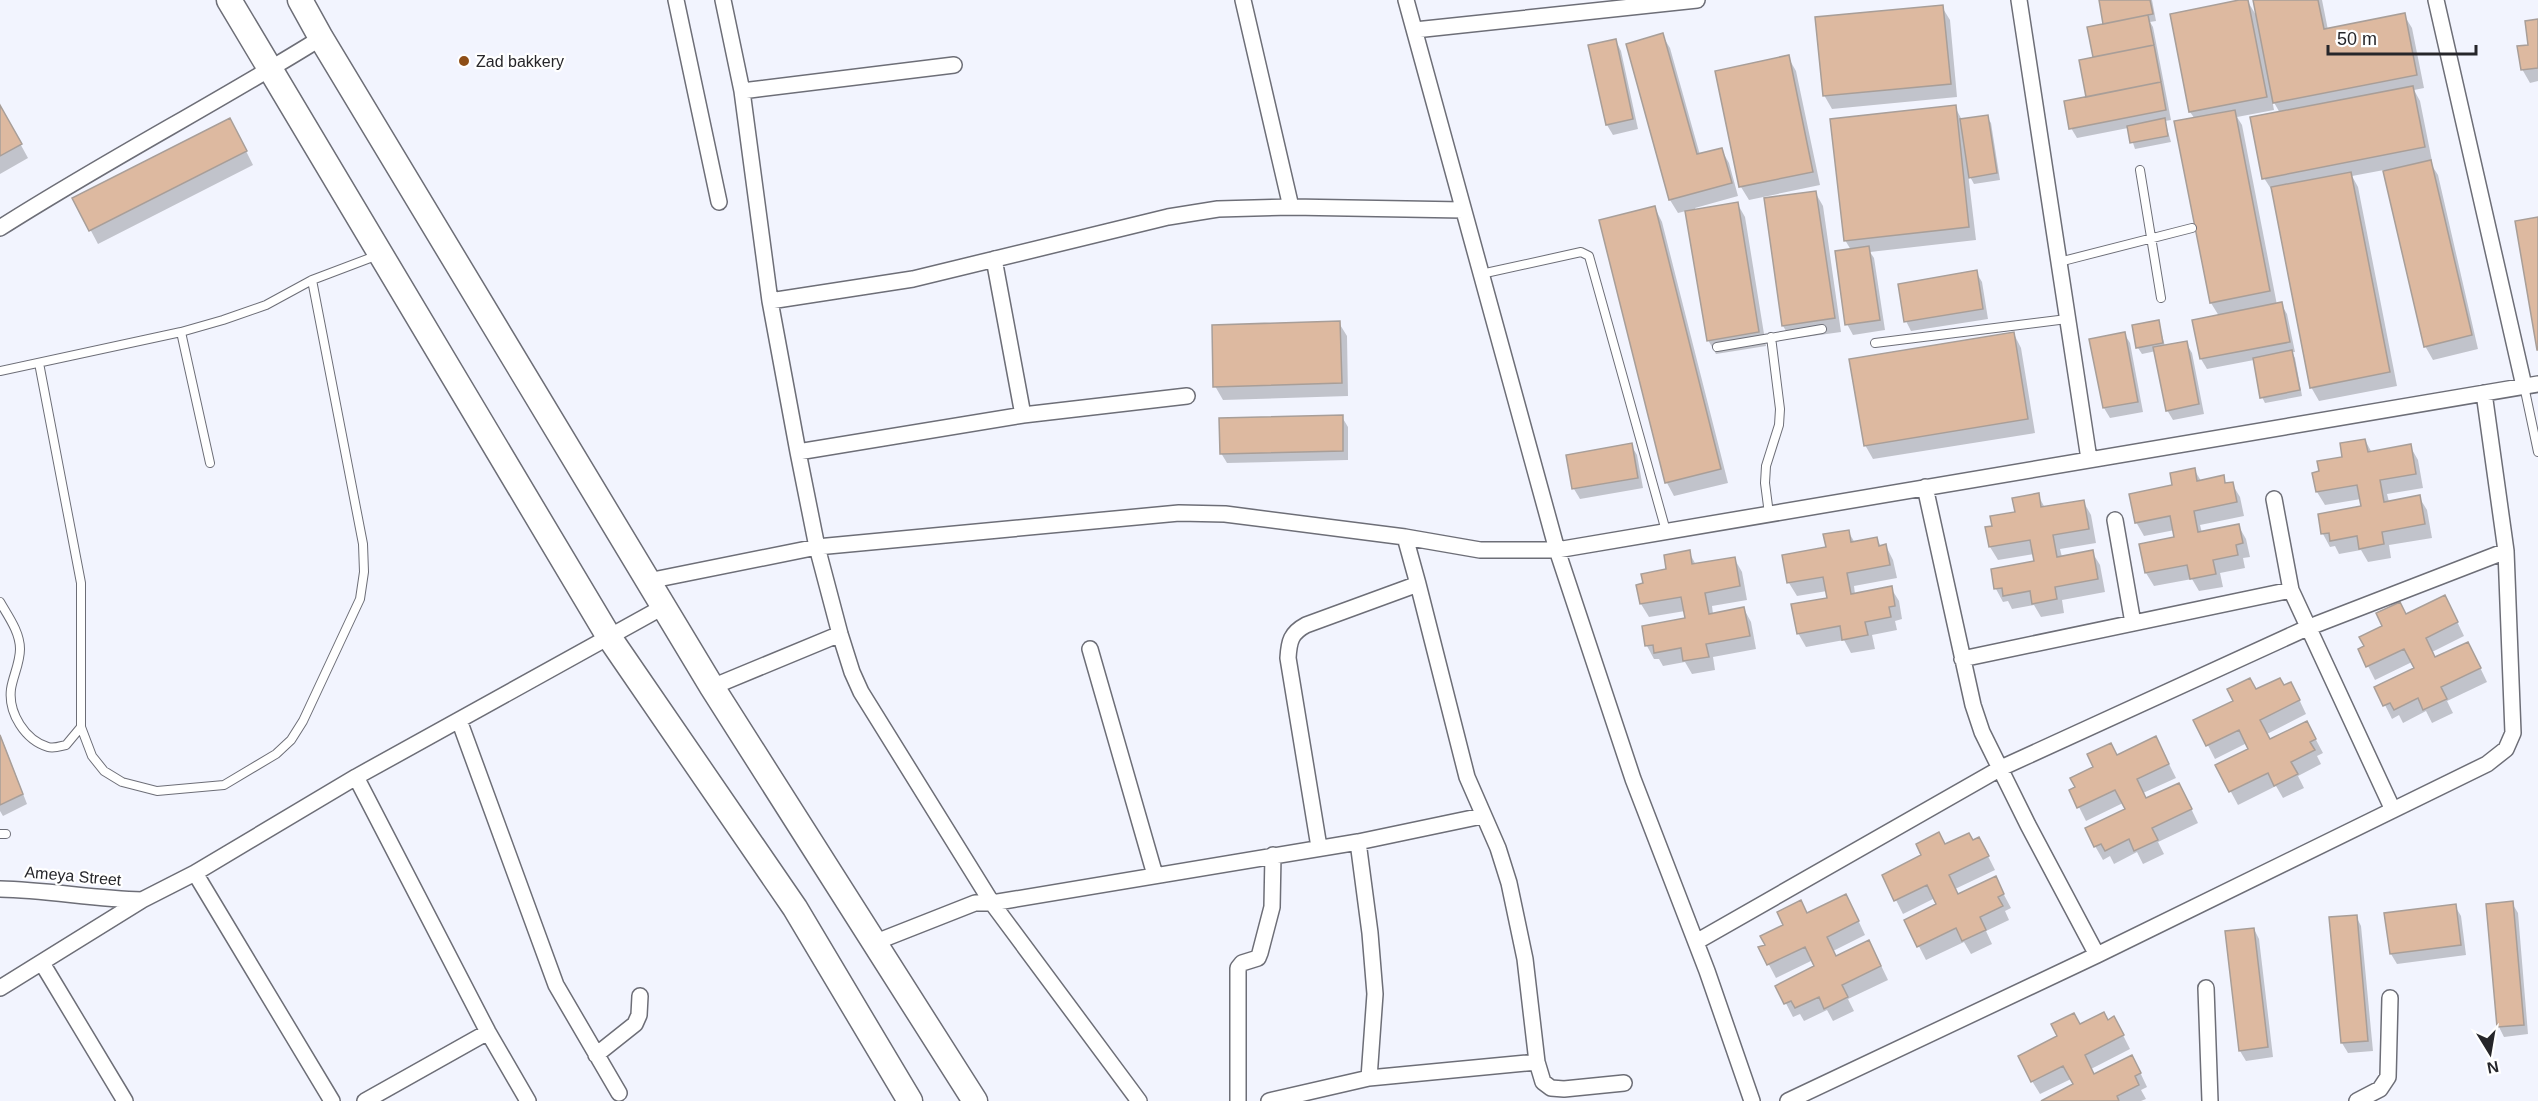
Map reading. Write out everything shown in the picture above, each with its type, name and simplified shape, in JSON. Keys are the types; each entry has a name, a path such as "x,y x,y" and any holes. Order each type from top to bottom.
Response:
{"main road":[{"path":"229,0 609,637 795,908 910,1101"},
{"path":"300,0 712,687 975,1101"}],"street":[{"path":"676,0 719,202"},
{"path":"723,0 742,91 770,301 798,452 817,547 852,672 861,692 992,903 1139,1101"},
{"path":"1243,0 1291,207"},
{"path":"1406,0 1557,550 1633,779 1696,942 1752,1101"},
{"path":"1415,30 1697,0"},
{"path":"2019,0 2089,459"},
{"path":"648,581 817,547 1204,512 1405,537 1480,550 1557,550 2531,385 2436,0"},
{"path":"0,228 56,192 270,70 321,38"},
{"path":"742,91 954,66"},
{"path":"770,301 913,279 1168,217 1218,209 1291,207 1463,210"},
{"path":"994,259 1023,416"},
{"path":"1788,1101 2097,955 2487,764 2506,749 2513,733 2506,551 2484,393"},
{"path":"798,452 1023,416 1187,396"},
{"path":"1925,487 1962,659 1982,732 2097,955"},
{"path":"2274,499 2291,590 2393,810"},
{"path":"2115,520 2133,623"},
{"path":"1405,537 1467,777 1482,816 1498,848 1509,883 1525,959 1537,1062 1543,1082 1551,1088 1564,1089 1624,1083"},
{"path":"1696,942 2001,768 2307,628 2506,551"},
{"path":"1319,847 1288,658 1288,643 1295,631 1306,625 1418,584"},
{"path":"1962,659 2291,590"},
{"path":"0,988 142,900 195,873 356,777 663,607"},
{"path":"712,687 840,634"},
{"path":"1090,650 1155,875"},
{"path":"459,720 555,985 619,1093"},
{"path":"356,777 488,1032 528,1101"},
{"path":"876,942 975,903 992,903 1358,842 1482,816"},
{"path":"1358,842 1370,933 1375,994 1370,1078"},
{"path":"1238,1101 1238,968 1242,963 1258,958 1260,953 1272,907 1274,855"},
{"path":"195,873 332,1101"},
{"name":"Ameya Street","path":"0,889 142,900"},
{"path":"42,963 124,1101"},
{"path":"2206,988 2210,1101"},
{"path":"597,1055 635,1024 639,1015 640,996"},
{"path":"2357,1101 2380,1089 2388,1077 2390,998"},
{"path":"365,1101 488,1032"},
{"path":"1269,1101 1370,1078 1537,1062"}],"lane":[{"path":"2140,170 2161,298"},
{"path":"2059,262 2192,228"},
{"path":"1480,274 1581,252 1589,256 1666,531"},
{"path":"0,371 223,321 266,305 312,280 382,253"},
{"path":"39,363 81,583 81,727 92,756 104,771 122,782 157,791 224,785 276,754 291,740 303,721 360,599 364,572 363,544 312,280"},
{"path":"1875,343 2067,319"},
{"path":"1717,347 1822,328"},
{"path":"181,332 210,463"},
{"path":"1769,513 1765,483 1766,466 1779,425 1780,410 1771,338"},
{"path":"2531,385 2538,452"},
{"path":"0,602 16,631 21,648 10,690 12,711 22,729 38,742 51,748 66,745 81,727"}],"building":[{"path":"2099,0 2150,0 2153,14 2103,24"},
{"path":"2248,0 2267,97 2189,112 2170,14"},
{"path":"2253,0 2318,0 2324,29 2405,13 2417,75 2273,103"},
{"path":"1943,5 1951,84 1823,96 1815,17"},
{"path":"2148,15 2154,45 2093,57 2087,27"},
{"path":"2538,19 2538,68 2521,70 2517,46 2528,45 2525,21"},
{"path":"1663,33 1697,154 1722,148 1732,183 1669,200 1626,44"},
{"path":"1616,39 1633,119 1606,125 1588,45"},
{"path":"2154,45 2161,82 2086,97 2079,60"},
{"path":"1789,55 1813,172 1739,187 1715,71"},
{"path":"2161,82 2166,110 2069,129 2064,101"},
{"path":"2413,86 2425,147 2262,179 2250,117"},
{"path":"0,105 22,144 0,156"},
{"path":"1956,105 1969,227 1844,241 1830,119"},
{"path":"2235,110 2270,291 2210,303 2174,121"},
{"path":"1988,115 1997,173 1969,178 1960,119"},
{"path":"230,118 247,151 89,231 72,198"},
{"path":"2165,118 2168,136 2130,143 2127,126"},
{"path":"2431,160 2472,335 2424,347 2383,171"},
{"path":"2351,172 2390,372 2310,388 2271,187"},
{"path":"1816,191 1835,318 1782,326 1764,198"},
{"path":"1738,202 1759,332 1707,341 1685,211"},
{"path":"1655,206 1721,469 1665,483 1599,220"},
{"path":"2538,217 2538,350 2537,350 2515,221"},
{"path":"1869,246 1880,320 1845,325 1835,251"},
{"path":"1977,270 1983,309 1904,322 1898,284"},
{"path":"2282,302 2290,342 2200,359 2192,320"},
{"path":"2159,320 2163,343 2136,348 2132,325"},
{"path":"1340,321 1342,383 1213,387 1212,325"},
{"path":"2014,332 2028,419 1864,446 1849,359"},
{"path":"2125,332 2138,402 2103,408 2089,339"},
{"path":"2187,341 2199,404 2166,411 2153,347"},
{"path":"2292,350 2300,390 2260,398 2253,358"},
{"path":"1343,415 1343,451 1220,454 1219,418"},
{"path":"2365,439 2368,452 2411,444 2416,474 2380,480 2384,502 2420,495 2425,524 2382,532 2384,544 2359,549 2357,536 2330,541 2329,533 2321,534 2318,514 2361,506 2357,485 2316,492 2312,473 2319,471 2317,461 2342,457 2340,443"},
{"path":"1632,443 1638,478 1572,489 1566,455"},
{"path":"2195,468 2197,481 2224,475 2225,483 2233,482 2237,502 2194,511 2198,532 2239,524 2243,543 2236,545 2238,555 2213,560 2216,574 2190,579 2187,565 2145,573 2139,544 2174,537 2170,516 2135,523 2129,494 2172,485 2170,473"},
{"path":"2039,493 2041,507 2084,500 2089,529 2053,535 2057,557 2093,550 2098,579 2055,587 2057,599 2032,604 2030,591 2003,596 2002,588 1994,589 1991,569 2034,561 2030,540 1989,547 1985,527 1992,526 1990,516 2015,512 2012,498"},
{"path":"1849,530 1851,542 1877,537 1879,546 1886,544 1890,565 1847,573 1851,594 1892,586 1895,606 1889,607 1891,617 1865,622 1868,635 1842,640 1840,626 1797,634 1791,604 1827,598 1823,577 1787,583 1782,555 1826,547 1823,534"},
{"path":"1690,550 1692,564 1735,557 1740,586 1705,593 1709,614 1744,607 1750,636 1706,644 1709,657 1683,661 1681,648 1654,653 1653,645 1645,646 1642,626 1685,618 1681,597 1640,604 1636,585 1643,583 1641,574 1666,569 1664,555"},
{"path":"2445,595 2458,622 2426,638 2435,657 2468,642 2481,668 2441,687 2447,699 2423,710 2418,698 2394,710 2390,703 2383,706 2374,687 2414,668 2404,649 2366,667 2358,649 2364,646 2359,637 2382,626 2376,613 2400,602 2406,614"},
{"path":"2250,678 2256,689 2280,678 2284,685 2291,682 2300,700 2260,720 2270,739 2307,721 2316,739 2310,742 2315,750 2291,762 2298,774 2274,786 2268,773 2229,792 2215,765 2248,749 2239,730 2206,746 2193,720 2233,701 2227,689"},
{"path":"0,735 23,794 0,805"},
{"path":"2156,736 2169,764 2137,779 2146,798 2179,783 2192,809 2152,828 2158,840 2134,851 2129,839 2105,851 2101,844 2094,847 2085,828 2125,809 2115,790 2077,808 2069,790 2075,787 2070,778 2093,767 2087,754 2111,743 2117,755"},
{"path":"1939,832 1945,844 1969,833 1973,840 1979,837 1989,856 1949,875 1958,894 1996,876 2004,894 1998,897 2003,906 1980,917 1986,930 1962,941 1956,928 1917,947 1904,920 1936,904 1927,885 1894,901 1882,875 1921,855 1916,844"},
{"path":"1846,894 1859,921 1827,937 1836,956 1869,940 1881,966 1842,985 1848,997 1824,1009 1819,997 1795,1008 1791,1001 1784,1004 1775,986 1814,966 1805,947 1767,965 1758,947 1765,945 1760,936 1783,925 1777,912 1801,900 1807,913"},
{"path":"2513,901 2524,1025 2497,1027 2486,904"},
{"path":"2456,904 2461,945 2390,954 2384,913"},
{"path":"2357,915 2368,1041 2341,1043 2329,917"},
{"path":"2254,928 2268,1047 2239,1051 2225,931"},
{"path":"2104,1012 2108,1020 2114,1016 2124,1035 2085,1055 2094,1074 2132,1055 2141,1073 2135,1076 2139,1085 2117,1096 2119,1101 2041,1101 2073,1084 2063,1066 2031,1082 2018,1056 2057,1036 2051,1024 2074,1013 2080,1024"}],"place":[{"name":"Zad bakkery","path":"464,61"}]}
